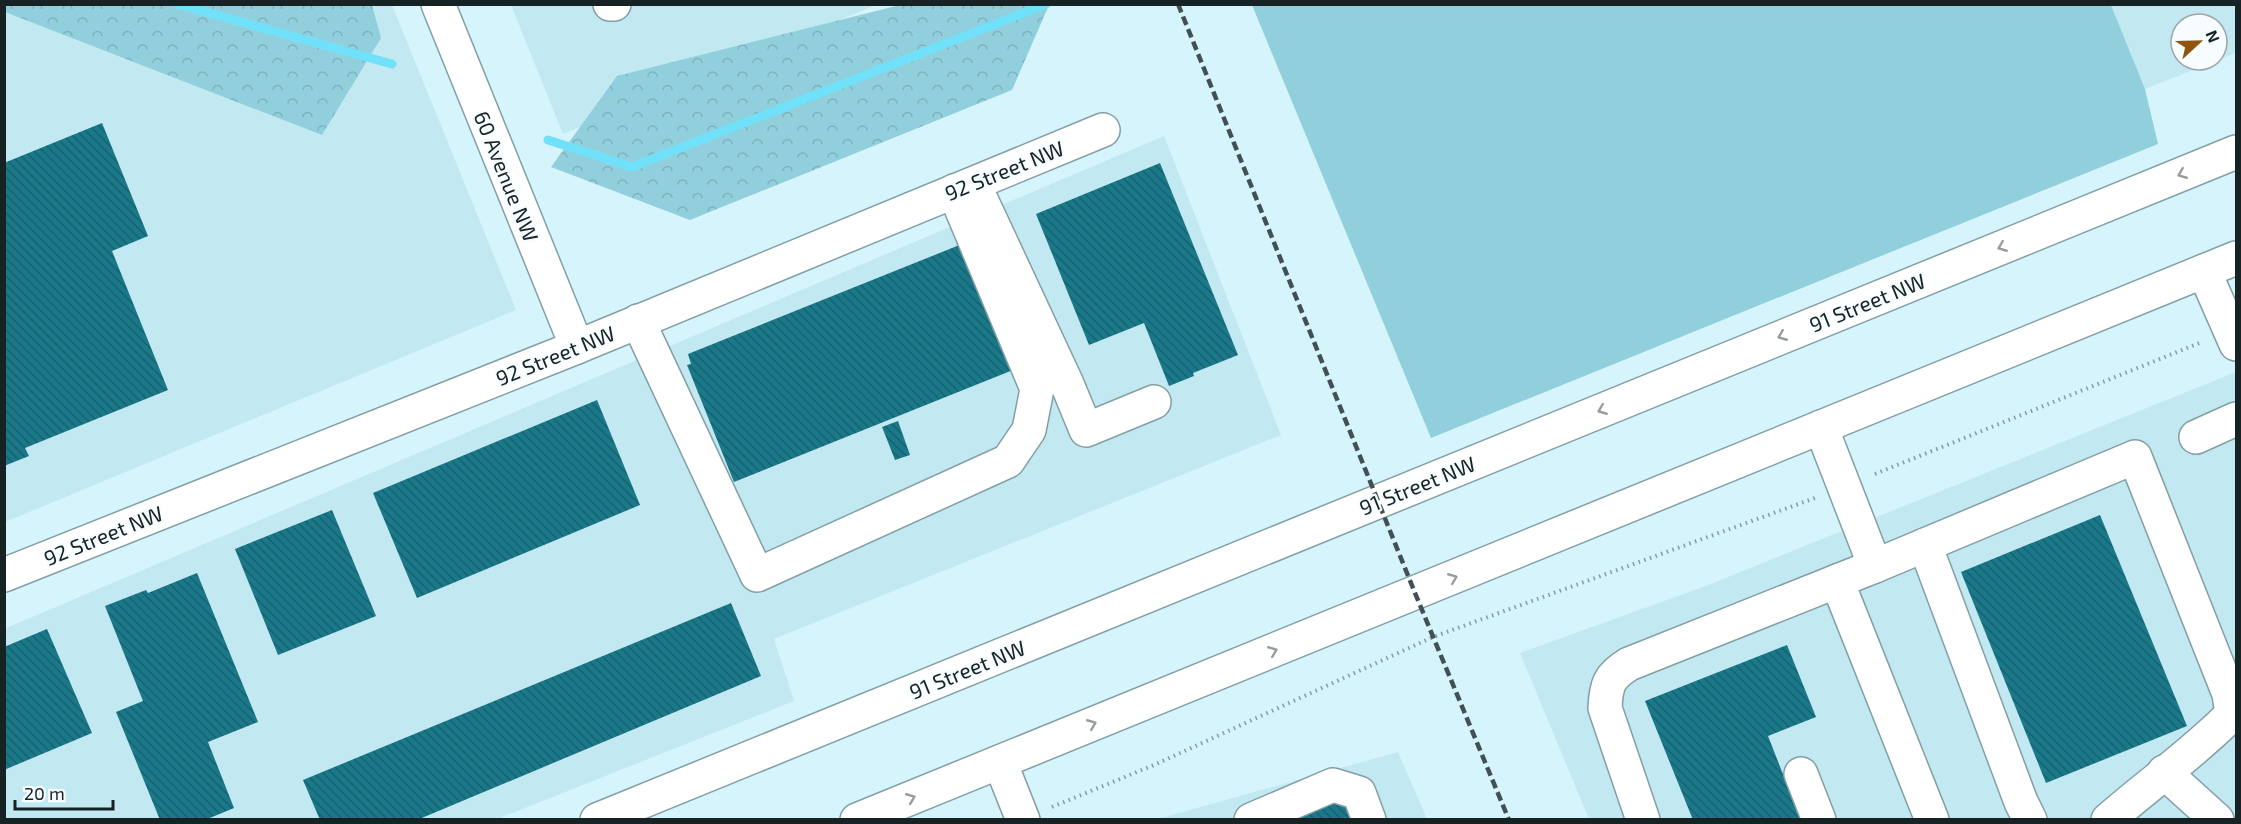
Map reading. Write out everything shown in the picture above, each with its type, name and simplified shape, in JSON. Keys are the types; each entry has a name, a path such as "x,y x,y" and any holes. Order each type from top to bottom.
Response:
{"main road":[{"name":"60 Avenue NW","path":"443,6 577,347"},
{"name":"92 Street NW","path":"4,575 577,347 1103,130"},
{"name":"91 Street NW","path":"597,819 2236,152"},
{"path":"638,321 757,575 1008,461 1029,430 1037,389 964,187"},
{"path":"964,187 1067,384 1086,430 1154,402"},
{"path":"857,819 2236,258"},
{"path":"2204,271 2234,337"},
{"path":"2196,438 2236,419"},
{"path":"1821,428 1875,566"},
{"path":"1643,819 1605,708 1606,690 1615,673 1629,664 1875,566 2134,457 2229,694 2232,714 2206,740 2108,819"},
{"path":"1925,545 2021,802 2030,819"},
{"path":"1837,581 1932,819"},
{"path":"1000,762 1036,814"},
{"path":"2164,772 2217,819"},
{"path":"1801,774 1819,819"},
{"path":"1251,819 1334,784 1359,794 1369,819"}],"path":[{"path":"1036,814 1165,760 1433,638 1844,487 2234,337"}],"shaded area":[{"path":"5,5 392,5 516,310 5,522"},
{"path":"511,5 876,5 563,134"},
{"path":"2111,5 2236,5 2236,53 2229,56 2229,12 2169,12 2169,72 2188,72 2145,89"},
{"path":"1164,136 1281,435 774,639 794,701 497,819 5,819 4,629"},
{"path":"2236,372 2236,819 1589,819 1520,653 1703,587"},
{"path":"1398,752 1427,819 1154,820"}],"green space":[{"path":"4,5 372,5 381,38 322,135 5,12"},
{"path":"900,5 1049,5 1012,90 690,220 551,167 617,76"},
{"path":"1252,5 2111,5 2145,89 2158,144 1431,438"}],"building":[{"path":"102,123 148,236 112,251 168,390 25,448 29,456 4,466 4,163"},
{"path":"1160,163 1238,355 1193,373 1194,376 1169,386 1144,323 1089,345 1036,214"},
{"path":"962,244 1013,370 734,482 687,365 691,364 688,354"},
{"path":"597,400 640,505 417,598 373,493"},
{"path":"898,421 910,455 895,460 882,427"},
{"path":"332,510 376,616 278,655 235,549"},
{"path":"2100,515 2187,726 2046,783 1961,572"},
{"path":"197,573 258,722 208,742 234,808 205,820 160,820 116,712 143,701 105,606 146,590 148,593"},
{"path":"731,603 761,676 417,820 320,820 303,780"},
{"path":"47,629 92,733 4,770 4,647"},
{"path":"1787,645 1816,717 1768,736 1801,820 1693,820 1645,701"},
{"path":"1338,788 1351,820 1260,820"}],"waterway":[{"path":"177,4 392,64"},
{"path":"548,140 632,167 1046,4"}],"railway":[{"path":"1178,4 1509,820"}]}
